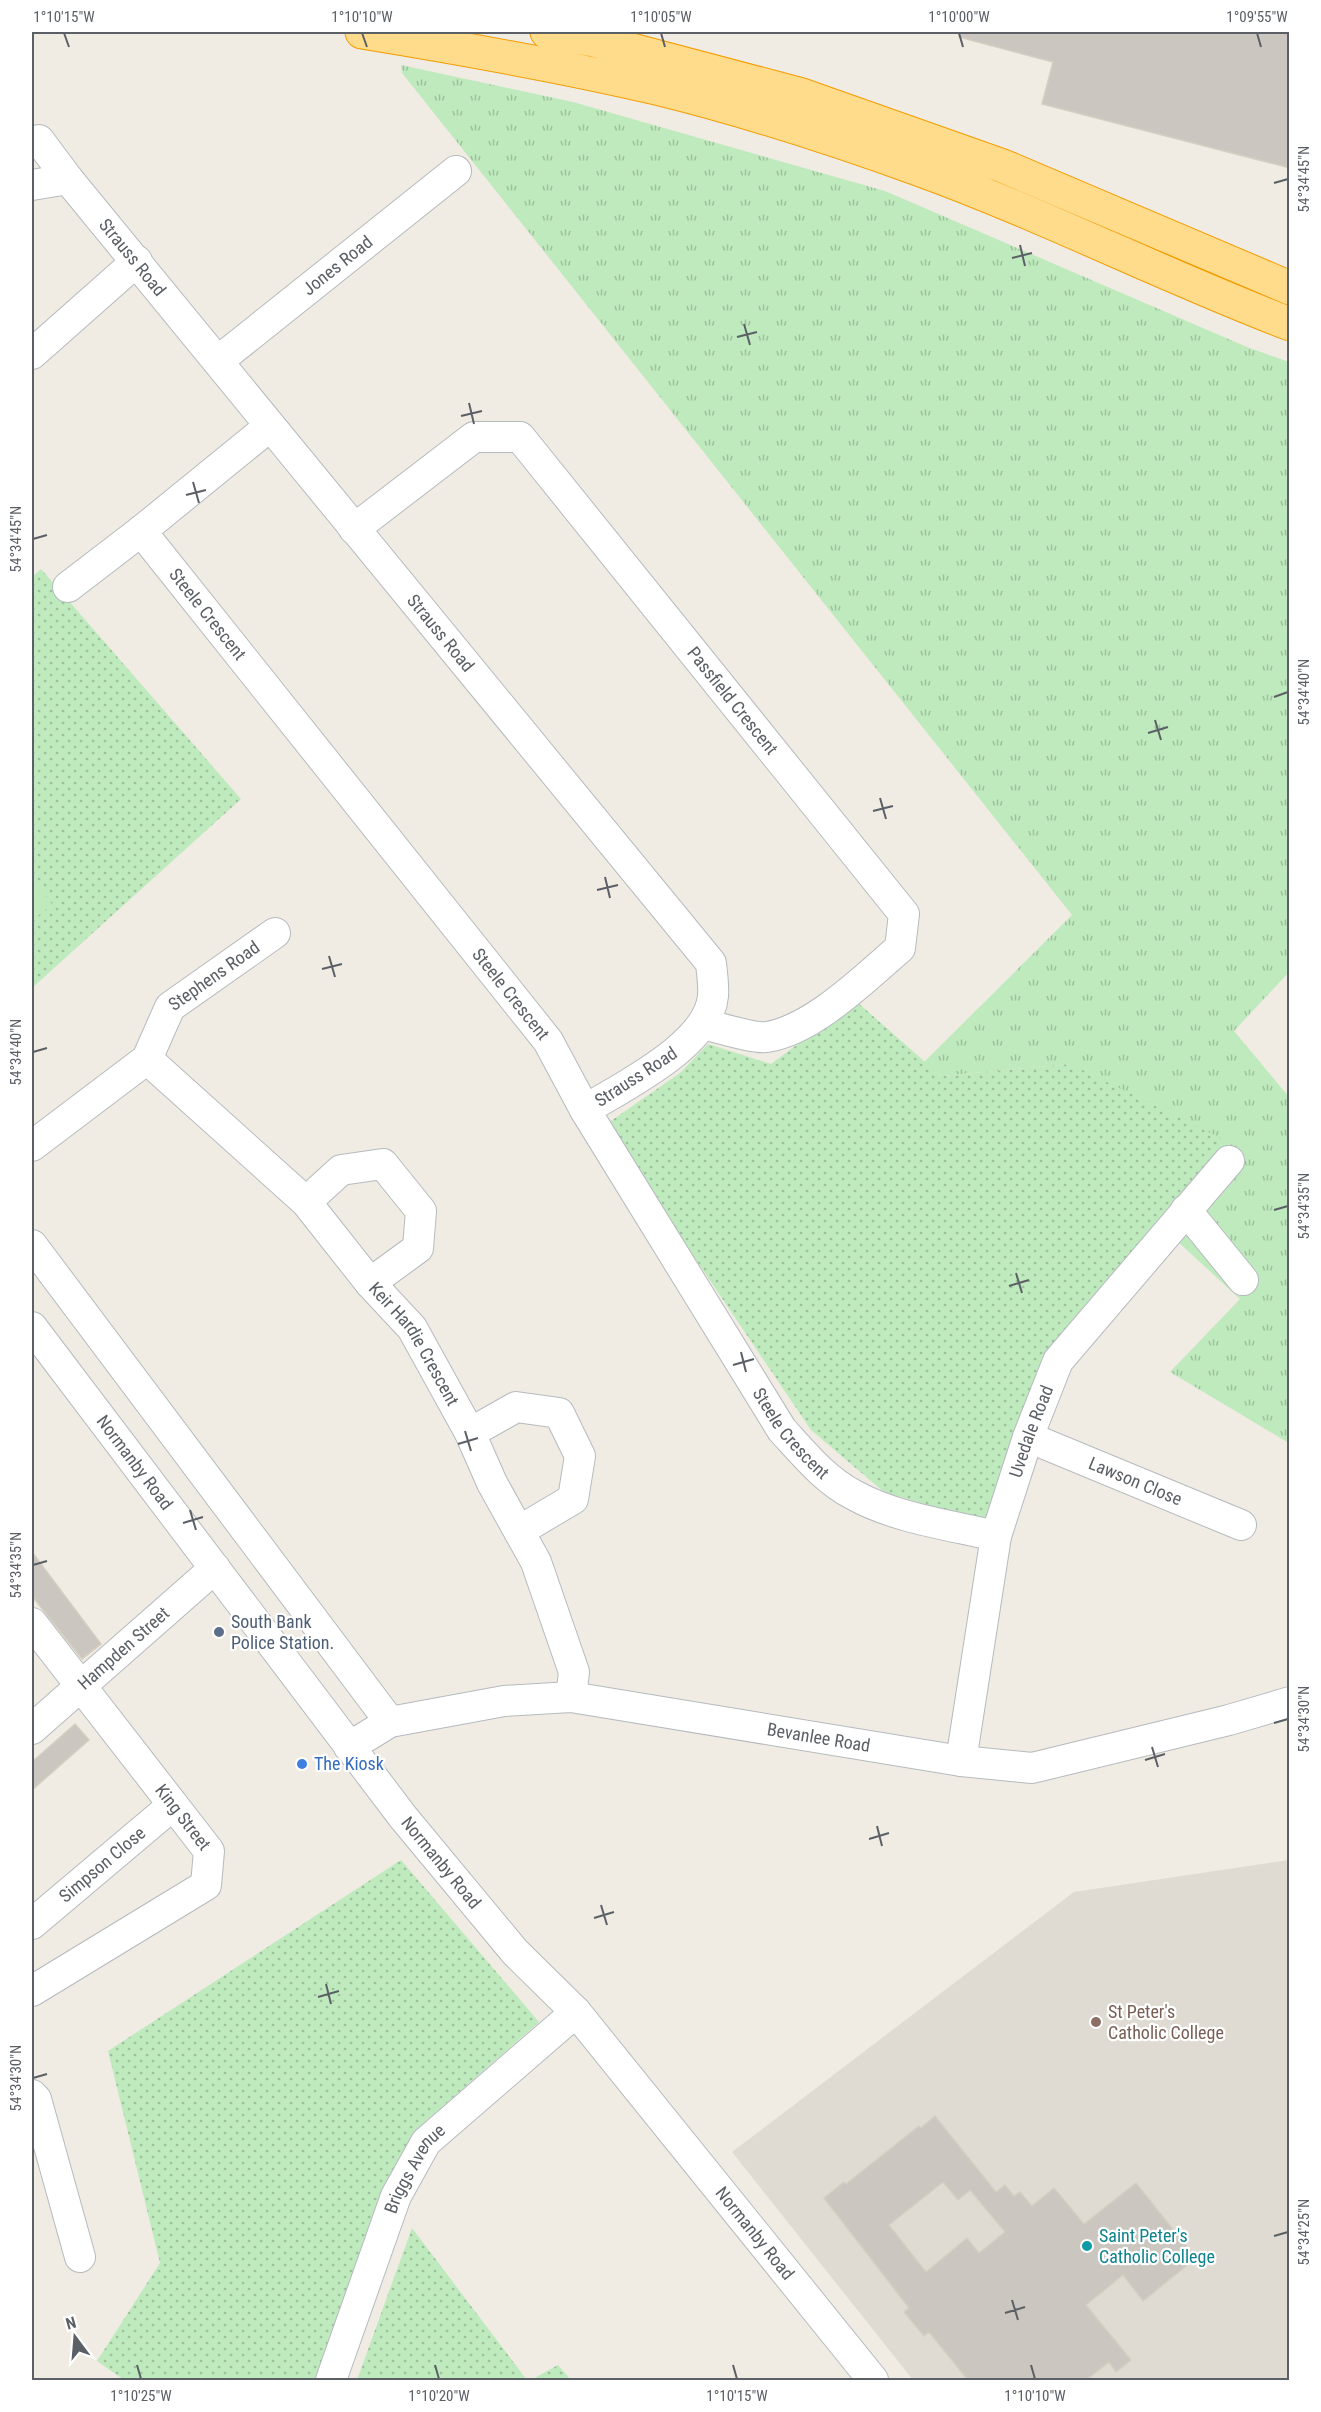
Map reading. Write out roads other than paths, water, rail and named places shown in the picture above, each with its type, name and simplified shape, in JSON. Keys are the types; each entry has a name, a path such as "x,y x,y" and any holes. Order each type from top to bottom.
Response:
{"highway":[{"path":"362,32 467,49 657,89 789,126 918,169 1053,222 1290,324"},
{"path":"547,32 594,40 802,95 1003,166 1290,288"}],"street":[{"name":"Strauss Road","path":"39,140 68,179 711,963 713,997 703,1024 680,1050 585,1110"},
{"name":"Jones Road","path":"218,362 456,171"},
{"path":"32,185 68,179"},
{"path":"32,354 137,261"},
{"path":"68,587 270,426"},
{"name":"Passfield Crescent","path":"354,529 474,437 520,437 904,914 900,948 848,993 801,1026 765,1037 703,1024"},
{"name":"Steele Crescent","path":"141,531 548,1041 585,1110 782,1430 817,1469 852,1495 883,1509 996,1536"},
{"name":"Stephens Road","path":"32,1146 147,1059 170,1007 275,933"},
{"name":"Keir Hardie Crescent","path":"147,1059 306,1202 370,1283 412,1328 470,1433 492,1483 536,1562 574,1672 571,1697"},
{"name":"Uvedale Road","path":"961,1761 996,1536 1028,1437 1058,1361 1229,1161"},
{"path":"306,1202 340,1170 382,1164 422,1211 418,1248 370,1283"},
{"path":"1186,1210 1243,1280"},
{"path":"32,1245 390,1722"},
{"name":"Normanby Road","path":"32,1327 403,1817 515,1952 576,2012 873,2380"},
{"path":"470,1433 516,1407 559,1413 580,1456 573,1499 519,1532"},
{"name":"Lawson Close","path":"1028,1437 1241,1525"},
{"name":"Hampden Street","path":"32,1728 215,1569"},
{"name":"King Street","path":"32,1623 209,1851 206,1886 32,1991"},
{"name":"Bevanlee Road","path":"349,1747 390,1722 504,1701 571,1697 961,1761 1032,1768 1229,1720 1290,1702"},
{"name":"Simpson Close","path":"32,1924 173,1805"},
{"name":"Briggs Avenue","path":"331,2380 396,2196 426,2142 576,2012"},
{"path":"32,2095 36,2099 81,2257"}],"place":[{"name":"South Bank Police Station.","path":"219,1632"},
{"name":"The Kiosk","path":"302,1764"},
{"name":"St Peter's Catholic College","path":"1096,2022"},
{"name":"Saint Peter's Catholic College","path":"1087,2246"}]}
